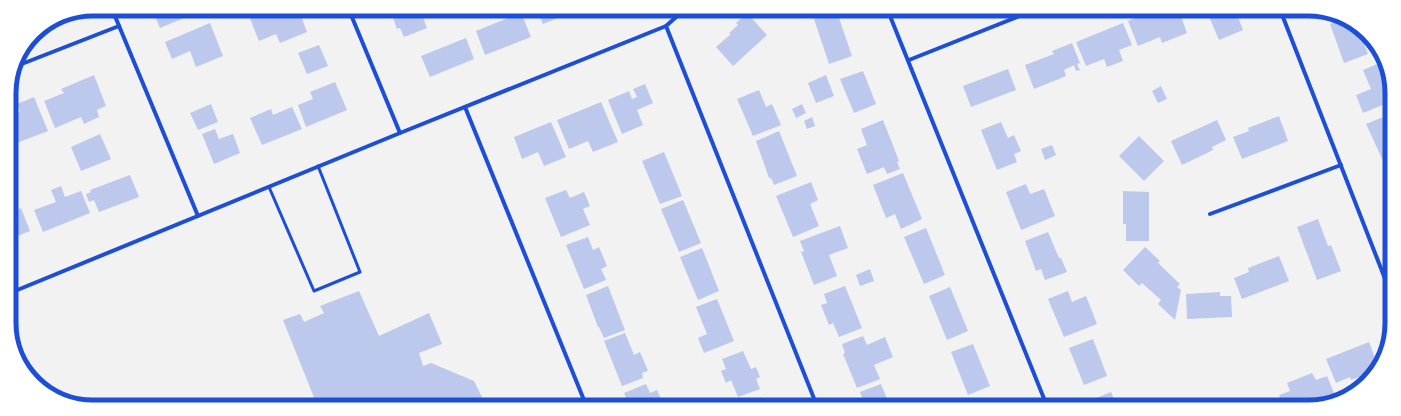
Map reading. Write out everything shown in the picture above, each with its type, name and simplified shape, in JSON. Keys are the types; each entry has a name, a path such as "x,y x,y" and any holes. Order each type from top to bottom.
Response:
{"street":[{"path":"115,16 198,216"},
{"path":"351,16 400,133"},
{"path":"16,291 318,166 666,26 677,16"},
{"path":"890,16 1045,400"},
{"path":"908,60 1019,16"},
{"path":"1282,16 1385,276"},
{"path":"22,64 119,26"},
{"path":"666,26 815,400"},
{"path":"465,107 584,400"},
{"path":"1210,214 1341,165"}],"lane":[{"path":"269,187 314,291 360,272 318,166"}],"building":[{"path":"155,16 189,16 160,28"},
{"path":"249,16 301,16 307,32 280,43 276,34 259,41"},
{"path":"392,16 422,16 427,28 404,37 400,28 397,29"},
{"path":"507,16 522,16 531,37 485,55 476,31 508,18"},
{"path":"540,16 563,16 543,24"},
{"path":"744,16 750,16 767,35 733,66 716,47 731,34 729,33 738,25 736,23"},
{"path":"824,16 838,16 852,56 829,64 814,19"},
{"path":"1140,16 1181,16 1187,33 1162,43 1160,37 1138,46 1128,21"},
{"path":"1209,16 1238,16 1243,30 1219,40"},
{"path":"1338,22 1347,26 1361,37 1368,54 1344,63 1330,24"},
{"path":"210,23 223,56 196,67 190,51 172,59 165,42"},
{"path":"1123,23 1132,45 1119,50 1123,61 1107,67 1104,59 1086,66 1076,42"},
{"path":"466,38 474,59 430,77 421,56"},
{"path":"1072,43 1080,63 1077,64 1080,70 1076,71 1074,65 1064,70 1066,76 1034,89 1025,65 1054,54 1052,51"},
{"path":"319,45 328,66 307,74 298,53"},
{"path":"1379,63 1384,78 1385,104 1363,113 1356,95 1371,89 1363,70"},
{"path":"1008,69 1016,90 971,107 963,86"},
{"path":"863,71 876,104 854,113 840,79"},
{"path":"94,75 106,106 97,110 99,117 84,124 81,117 55,128 44,101 64,93 61,89"},
{"path":"826,75 834,96 816,103 808,83"},
{"path":"335,82 347,110 306,127 298,105 313,99 310,92"},
{"path":"645,84 653,103 637,110 643,125 622,134 608,100 629,91 632,99 637,97 633,89"},
{"path":"1161,86 1167,99 1158,103 1152,91"},
{"path":"759,90 766,107 772,104 781,125 753,136 737,99"},
{"path":"34,97 48,131 16,143 16,113 20,112 17,104"},
{"path":"601,102 618,142 593,152 588,141 569,149 557,120"},
{"path":"211,104 218,122 198,130 190,113"},
{"path":"802,104 806,113 796,118 792,109"},
{"path":"292,107 302,129 262,145 250,118 271,109 273,115"},
{"path":"1279,116 1288,141 1242,159 1233,137 1249,131 1248,128"},
{"path":"1385,116 1384,163 1366,124"},
{"path":"812,117 815,126 807,129 804,121"},
{"path":"883,120 899,161 897,162 900,169 887,174 884,167 867,174 857,149 867,145 861,129"},
{"path":"1217,120 1226,140 1212,147 1213,150 1182,165 1171,141"},
{"path":"551,122 566,157 544,166 538,152 522,159 514,137"},
{"path":"1001,122 1008,138 1014,135 1021,151 1014,154 1017,162 997,170 981,130"},
{"path":"215,129 219,139 233,134 240,153 214,164 202,134"},
{"path":"779,131 797,176 774,185 771,178 769,178 756,141"},
{"path":"100,134 111,159 81,171 71,147"},
{"path":"1139,136 1164,161 1144,181 1119,156"},
{"path":"1052,145 1056,155 1045,160 1041,149"},
{"path":"664,152 682,196 660,204 642,161"},
{"path":"903,173 922,219 901,229 895,214 886,218 873,185"},
{"path":"130,175 139,197 99,212 94,200 89,202 86,194 91,192 90,190"},
{"path":"811,182 818,200 810,204 819,226 793,237 776,196"},
{"path":"1026,184 1030,194 1044,189 1055,216 1021,230 1006,192"},
{"path":"61,186 65,197 81,191 90,213 43,232 34,210 56,202 51,190"},
{"path":"566,190 570,198 584,192 590,206 583,209 590,225 561,237 545,198"},
{"path":"1123,191 1149,192 1149,241 1126,241 1126,224 1123,224"},
{"path":"683,200 701,243 679,252 661,209"},
{"path":"21,208 30,231 16,237 16,210"},
{"path":"1318,219 1328,246 1331,245 1341,271 1317,280 1297,227"},
{"path":"840,226 848,248 829,255 837,276 814,285 801,252 804,251 800,241"},
{"path":"926,228 945,275 924,284 904,237"},
{"path":"1048,232 1059,258 1061,258 1067,272 1045,280 1041,269 1036,271 1025,241"},
{"path":"588,237 593,250 599,247 607,266 601,269 606,280 584,289 566,245"},
{"path":"1145,247 1160,261 1158,263 1180,284 1177,287 1181,290 1175,320 1158,304 1161,300 1142,283 1139,286 1123,270"},
{"path":"702,248 719,291 698,300 680,257"},
{"path":"1279,256 1289,281 1242,299 1234,278 1249,272 1248,268"},
{"path":"870,269 874,281 860,286 856,275"},
{"path":"608,286 625,330 604,338 598,327 586,295"},
{"path":"845,286 862,328 839,337 833,323 829,325 821,305 827,303 824,294"},
{"path":"950,287 968,331 947,340 929,296"},
{"path":"359,291 379,336 429,313 442,344 419,353 423,366 431,363 474,381 484,400 315,400 283,320 300,314 304,322 324,313 320,306"},
{"path":"1068,291 1072,302 1086,296 1097,324 1064,337 1048,299"},
{"path":"1220,292 1220,296 1231,296 1232,317 1187,319 1186,294"},
{"path":"717,299 734,341 704,353 698,338 707,334 696,307"},
{"path":"625,333 634,355 640,352 648,371 642,373 643,378 622,386 604,341"},
{"path":"863,336 867,345 885,337 893,357 874,365 880,379 857,388 843,354 845,353 842,344"},
{"path":"1093,339 1107,376 1084,385 1069,348"},
{"path":"1369,342 1376,359 1360,380 1359,377 1351,380 1350,377 1336,383 1326,359"},
{"path":"973,344 990,386 968,395 951,352"},
{"path":"743,351 751,369 756,367 760,377 756,379 760,389 738,397 731,380 726,383 721,371 726,369 722,359"},
{"path":"1312,373 1316,380 1327,376 1335,395 1313,400 1281,400 1279,395 1290,391 1287,383"},
{"path":"646,384 650,393 657,390 662,400 627,400 624,393"},
{"path":"881,384 888,400 863,400 860,392"},
{"path":"1111,392 1114,400 1091,400"},
{"path":"761,397 762,400 754,400"}]}
